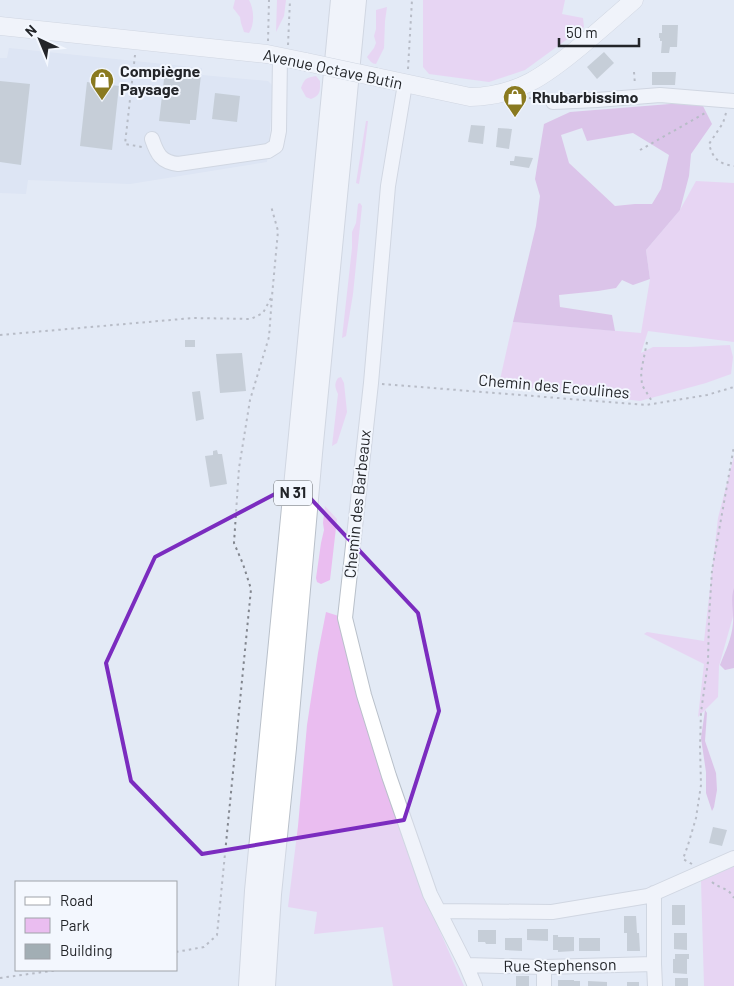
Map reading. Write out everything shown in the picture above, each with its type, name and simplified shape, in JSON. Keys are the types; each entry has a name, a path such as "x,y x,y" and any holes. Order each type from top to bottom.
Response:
{"highway":[{"name":"N 31","path":"249,986 256,881 341,0"},
{"name":"N 31","path":"265,986 271,894 356,0"}],"main road":[{"name":"Avenue Octave Butin","path":"0,26 278,56 470,97 492,95 520,87 534,80 557,65 634,0"}],"street":[{"path":"153,144 157,153 168,162 178,164 268,151 276,146 274,131 278,56"},
{"name":"Chemin des Barbeaux","path":"405,84 388,186 371,383 345,618 364,695 389,776 430,894 475,986"},
{"path":"553,102 660,95 730,101"},
{"path":"439,911 552,912 648,896 700,868 734,858"},
{"path":"654,893 655,986"},
{"name":"Rue Stephenson","path":"466,965 544,967 654,964"},
{"path":"544,967 544,986"}],"path":[{"path":"269,0 278,56"},
{"path":"278,56 290,0"},
{"path":"405,84 412,0"},
{"path":"137,40 125,144 153,144"},
{"path":"634,72 634,87"},
{"path":"520,87 525,95 530,98 553,102"},
{"path":"640,150 730,101"},
{"path":"730,101 723,123 709,144 712,155 717,160 726,165 734,166"},
{"path":"178,952 204,947 217,935 251,589 234,543 239,468 250,400 269,337 278,231 271,206"},
{"path":"0,334 193,318 251,319 263,313 272,296"},
{"path":"647,342 641,372 642,386 653,404"},
{"name":"Chemin des Ecoulines","path":"371,383 646,405 707,395 734,387"},
{"path":"734,446 712,570 708,662 701,712 701,785 696,818 683,859 700,868 715,885 731,892 734,898"},
{"path":"0,978 51,971"}],"highlighted area":[{"path":"296,483 418,613 439,711 404,820 202,854 131,781 106,663 155,557"}],"shaded area":[{"path":"9,48 202,68 202,75 268,81 273,86 267,162 130,184 28,180 26,194 0,193 0,58 7,58"},
{"path":"670,104 702,104 712,124 691,154 689,176 680,210 646,250 650,279 633,285 622,280 616,288 559,295 560,307 612,315 615,331 513,322 536,226 540,196 535,179 544,124 570,112","holes":["582,128 587,141 633,133 669,155 661,189 652,204 615,206 569,163 561,135"]},
{"path":"734,588 734,668 725,670 720,665 732,629 732,597"},
{"path":"705,710 707,713 705,741 716,773 717,790 712,811 706,793 706,772 701,738"}],"green space":[{"path":"235,0 249,0 251,4 253,21 249,33 244,32 240,17 233,8"},
{"path":"277,0 286,0 284,16 276,32"},
{"path":"423,0 565,0 562,14 583,18 584,27 525,70 489,82 429,74 423,67"},
{"path":"387,7 384,48 375,64 367,57 376,43 374,36 376,10"},
{"path":"316,76 320,81 320,90 317,96 311,99 306,97 301,88 306,79"},
{"path":"366,121 368,121 359,184 356,183"},
{"path":"696,181 734,183 734,342 648,331 641,353 653,347 730,345 733,357 731,374 706,383 640,401 499,384 513,322 641,333 650,279 646,250 680,210"},
{"path":"360,203 362,206 353,294 346,336 342,338 352,248 352,232 356,223 358,204"},
{"path":"341,377 344,383 347,412 337,443 332,446 338,394 335,384 338,378"},
{"path":"734,456 734,613 719,666 718,697 698,717 704,664 644,634 647,632 704,641 718,518"},
{"path":"325,506 337,519 330,580 321,584 317,582 316,578 324,530"},
{"path":"326,612 345,618 427,902 464,986 393,986 383,927 314,934 317,912 288,907 298,826 307,725"},
{"path":"734,865 734,986 704,986 701,881"}],"building":[{"path":"662,25 678,25 677,47 670,47 669,53 661,53 662,41 660,41 659,33 662,33"},
{"path":"604,52 614,63 597,79 587,67"},
{"path":"165,71 201,75 196,120 190,120 190,124 159,121"},
{"path":"652,72 676,72 675,85 652,85"},
{"path":"0,81 30,84 21,165 0,162"},
{"path":"87,82 119,86 112,150 80,146"},
{"path":"215,93 240,96 237,122 212,119"},
{"path":"471,125 485,126 483,144 468,142"},
{"path":"498,128 512,129 509,149 496,147"},
{"path":"515,156 533,158 529,168 510,165 510,161 514,161"},
{"path":"185,340 195,340 195,347 185,347"},
{"path":"242,353 246,391 220,393 216,354"},
{"path":"200,391 204,419 196,421 192,392"},
{"path":"217,450 218,454 222,454 227,484 210,487 205,456 213,455 213,451"},
{"path":"713,827 727,830 722,846 709,843"},
{"path":"672,905 685,905 685,925 672,925"},
{"path":"624,916 636,916 640,951 627,951 627,933 624,933"},
{"path":"527,929 548,929 548,941 527,940"},
{"path":"478,930 496,930 496,944 478,942"},
{"path":"674,933 687,933 687,950 674,949"},
{"path":"553,935 558,935 558,937 574,937 574,951 558,952 558,950 553,950"},
{"path":"505,938 522,938 522,951 505,950"},
{"path":"579,938 600,938 600,951 579,951"},
{"path":"675,954 689,954 687,974 673,973"},
{"path":"516,976 529,976 529,986 516,986"},
{"path":"675,978 688,978 688,986 675,986"},
{"path":"558,980 580,981 580,986 558,986"},
{"path":"588,981 607,982 607,986 588,986"},
{"path":"627,982 639,982 639,986 627,986"}],"place":[{"name":"Compiègne Paysage","path":"102,101"},
{"name":"Rhubarbissimo","path":"515,118"}]}
